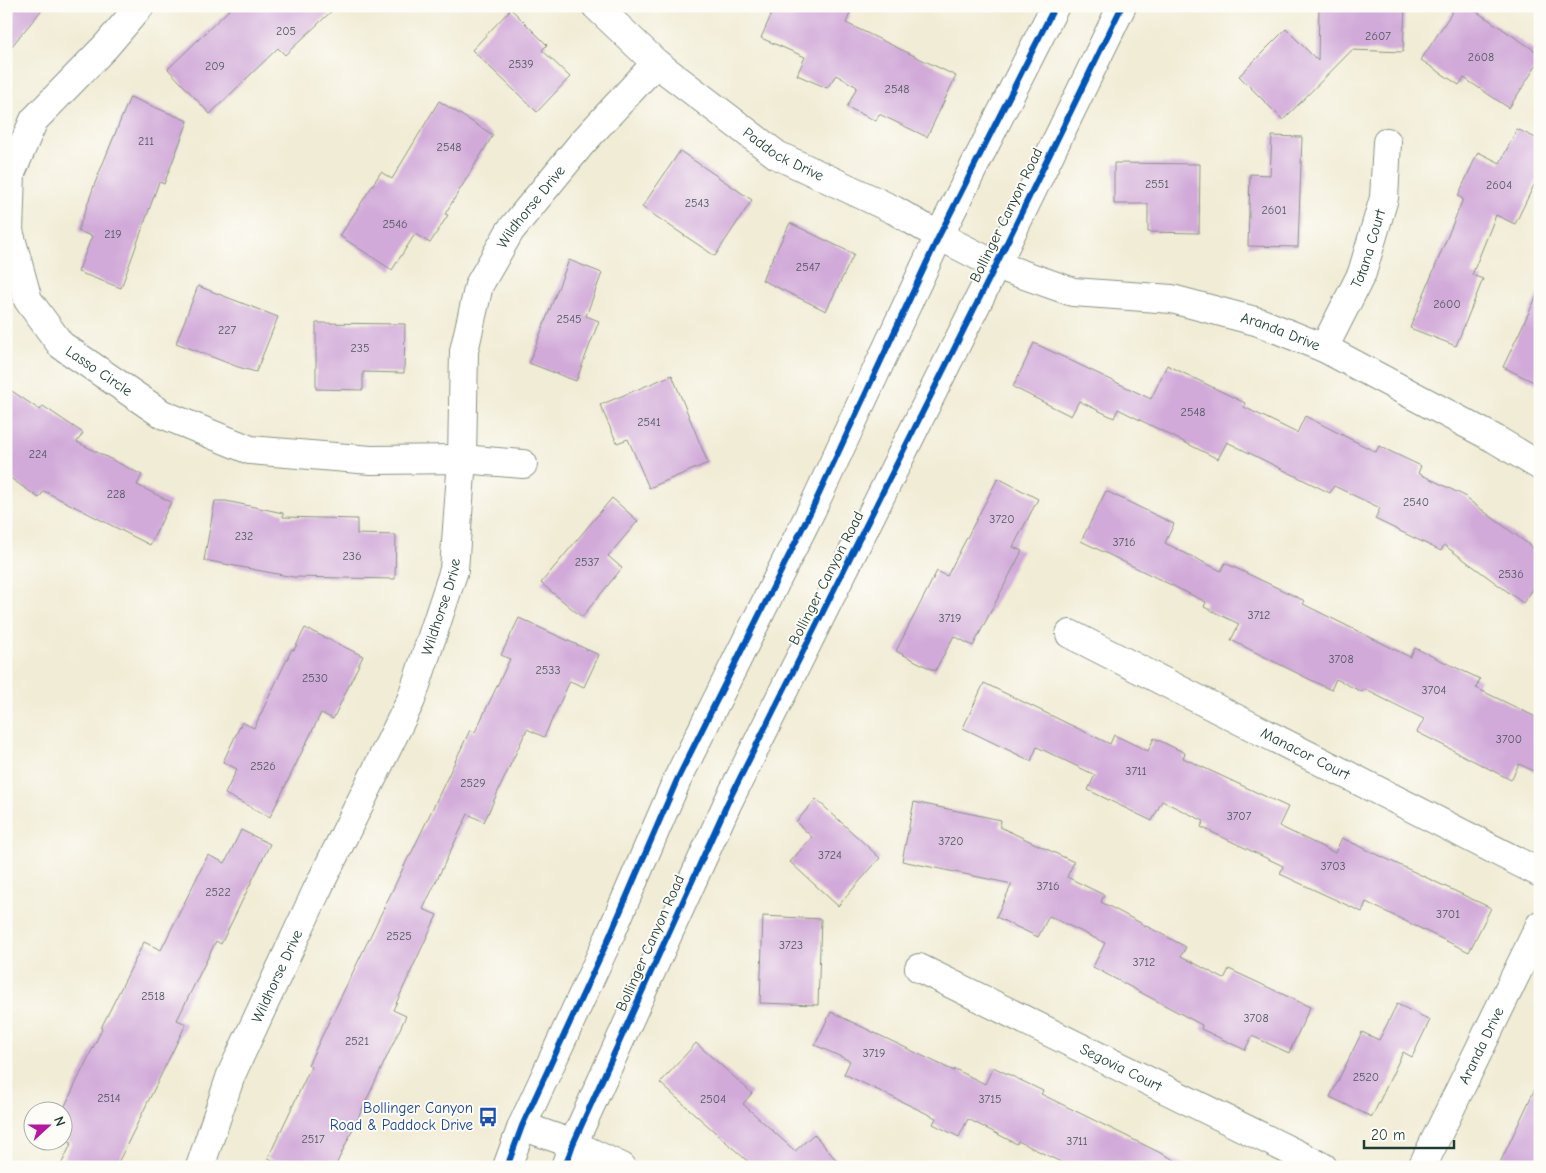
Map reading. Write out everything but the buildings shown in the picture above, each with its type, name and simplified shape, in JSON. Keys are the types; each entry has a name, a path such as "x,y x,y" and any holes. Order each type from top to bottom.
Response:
{"street":[{"name":"Lasso Circle","path":"140,6 106,46 34,120 11,173 9,231 28,300 61,345 162,414 250,450 371,460 462,458 523,464"},
{"name":"Paddock Drive","path":"596,6 656,63 777,155 894,210 939,236 996,265"},
{"path":"507,1167 522,1126 608,940 676,780 812,509 939,236 1055,6"},
{"name":"Bollinger Canyon Road","path":"569,1155 728,802 996,265 1122,6"},
{"name":"Wildhorse Drive","path":"200,1167 231,1075 316,892 411,700 454,570 462,458 464,352 478,285 510,231 582,143 656,63"},
{"name":"Totana Court","path":"1324,348 1362,273 1384,198 1387,142"},
{"name":"Aranda Drive","path":"996,265 1073,292 1172,299 1259,322 1324,348 1495,439 1540,466"},
{"name":"Manacor Court","path":"1070,634 1540,873"},
{"name":"Aranda Drive","path":"1422,1167 1540,925"},
{"name":"Segovia Court","path":"918,968 1323,1167"},
{"path":"522,1126 569,1155 622,1167"}],"cycle path":[{"path":"507,1167 522,1126 608,940 677,780 812,509 939,236 1055,6"},
{"path":"565,1167 573,1144 728,802 996,265 1122,6"}],"place":[{"name":"Bollinger Canyon Road & Paddock Drive","path":"488,1117"}]}
